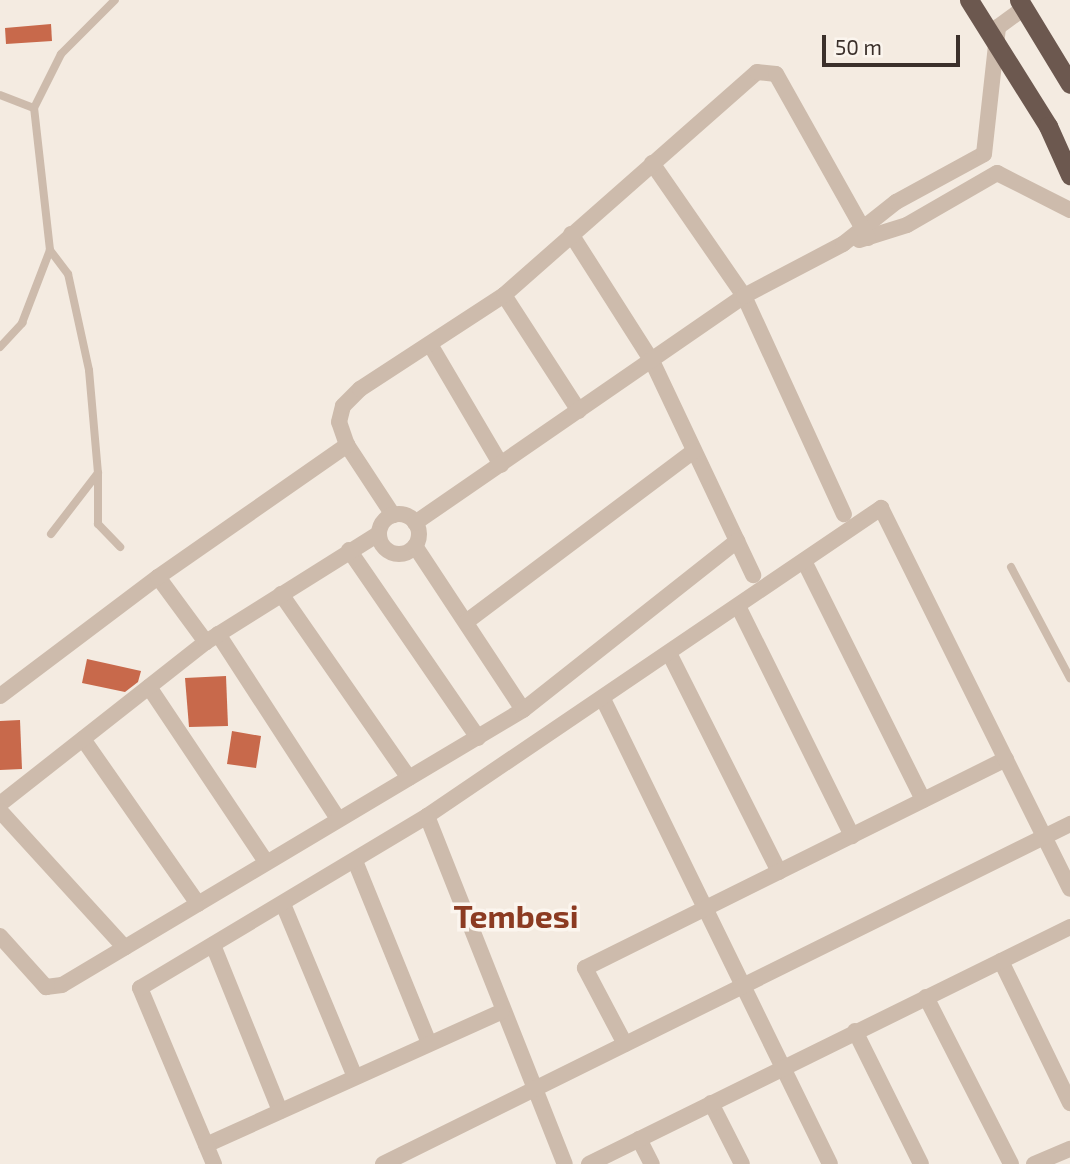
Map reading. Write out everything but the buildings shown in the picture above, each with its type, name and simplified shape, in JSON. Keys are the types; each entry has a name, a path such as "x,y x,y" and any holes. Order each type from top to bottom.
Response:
{"highway":[{"path":"969,0 996,37 1070,175"},
{"path":"1022,4 1070,85"}],"street":[{"path":"1022,4 998,27 984,154 997,173 1070,210"},
{"path":"393,514 347,445 339,422 343,406 360,389 431,346 504,295 571,233 757,72 768,71 776,74 865,232"},
{"path":"415,523 744,296 865,232 896,202 984,154"},
{"path":"652,163 744,296 844,514"},
{"path":"865,232 907,225 997,173"},
{"path":"571,233 652,361 753,575"},
{"path":"504,295 579,411"},
{"path":"431,346 501,465"},
{"path":"0,696 158,577 347,445"},
{"path":"466,622 694,451"},
{"path":"214,1164 140,988 427,816 881,508 1070,889"},
{"path":"393,514 405,515 415,523 419,534 415,547 404,554 392,554 382,546 378,534 382,522 393,514"},
{"path":"0,804 212,638 378,534"},
{"path":"0,936 46,987 62,985 523,710 737,541"},
{"path":"415,547 523,710"},
{"path":"349,550 478,737"},
{"path":"804,561 923,800"},
{"path":"158,577 212,638 338,819"},
{"path":"281,594 409,778"},
{"path":"738,606 852,835"},
{"path":"669,653 779,872"},
{"path":"149,687 266,862"},
{"path":"603,699 830,1164"},
{"path":"83,739 198,904"},
{"path":"625,1044 585,968 1006,759"},
{"path":"0,811 125,948"},
{"path":"427,816 501,1012 565,1164"},
{"path":"383,1164 1070,824"},
{"path":"355,861 429,1043"},
{"path":"283,904 355,1077"},
{"path":"589,1164 783,1066 1070,928"},
{"path":"213,945 280,1111"},
{"path":"1001,961 1070,1103"},
{"path":"926,997 1010,1164"},
{"path":"206,1145 501,1012"},
{"path":"855,1031 921,1164"},
{"path":"710,1103 742,1164"},
{"path":"639,1139 652,1164"},
{"path":"1034,1164 1070,1149"}],"lane":[{"path":"0,347 22,323 50,250 34,108 61,54 115,0"},
{"path":"0,95 34,108"},
{"path":"50,250 68,274 79,320 90,383 98,524 120,547"},
{"path":"51,534 97,473"},
{"path":"1011,567 1070,678"}],"district":[{"name":"Tembesi","path":"516,915"}]}
